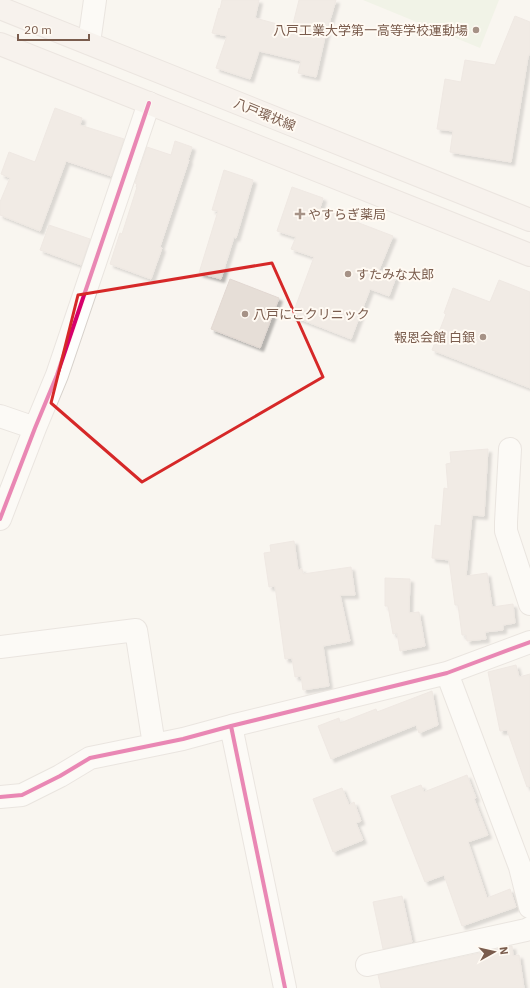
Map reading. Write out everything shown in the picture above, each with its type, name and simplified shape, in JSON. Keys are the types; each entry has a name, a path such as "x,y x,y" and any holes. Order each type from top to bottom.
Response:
{"main road":[{"name":"八戸環状線","path":"0,8 530,220"},
{"path":"0,44 530,255"}],"street":[{"path":"89,43 95,0"},
{"path":"0,519 57,375 148,103"},
{"path":"0,416 35,428"},
{"path":"510,449 506,531 530,604"},
{"path":"0,647 136,630 154,745"},
{"path":"0,797 22,795 60,776 90,758 183,739 447,673 530,642"},
{"path":"447,673 520,867 530,907"},
{"path":"231,726 285,988"},
{"path":"367,965 529,932"}],"highlighted area":[{"path":"272,263 323,377 142,482 51,403 78,295"}],"green space":[{"path":"363,0 499,0 480,48"}],"building":[{"path":"222,0 259,0 255,18 292,28 299,0 336,0 325,37 316,77 298,73 301,61 259,51 250,79 216,68 227,36 212,33"},
{"path":"515,16 530,22 530,53 528,57 511,162 450,152 453,131 437,129 445,79 461,82 465,60 495,65"},
{"path":"55,108 82,118 80,125 124,139 111,176 66,161 40,231 0,215 0,202 10,178 1,174 9,152 35,162"},
{"path":"175,141 192,147 160,247 162,248 151,279 110,264 120,233 122,234 137,187 137,184 135,183 147,147 171,155"},
{"path":"224,170 253,180 236,238 234,237 221,279 199,273 218,211 212,210"},
{"name":"すたみな太郎","path":"292,187 323,198 320,208 393,236 379,270 396,277 389,296 370,289 351,339 292,316 314,257 291,249 296,237 277,231"},
{"path":"49,225 90,239 81,265 40,250"},
{"name":"八戸にこクリニック","path":"230,279 279,298 260,348 211,329"},
{"name":"報恩会館 白銀","path":"499,280 530,292 530,388 432,350 446,314 444,313 453,288 490,302"},
{"path":"488,449 484,516 472,515 466,576 487,573 492,607 513,604 515,623 503,625 503,630 485,632 486,639 467,641 466,635 462,635 458,605 455,605 449,560 432,558 435,525 441,526 444,488 448,489 446,464 451,463 450,452"},
{"path":"294,541 298,570 302,569 303,574 351,567 355,595 340,595 350,641 323,646 329,686 303,690 301,676 295,677 292,658 285,659 275,586 269,587 264,553 271,552 270,545"},
{"path":"385,578 410,579 409,613 419,612 425,646 400,651 397,633 393,634 388,606 385,606"},
{"path":"516,665 519,677 530,674 530,786 527,787 507,730 500,731 488,672"},
{"path":"432,691 438,725 419,733 416,725 331,759 318,726 339,718 340,723 376,709 377,712"},
{"path":"467,775 476,798 474,799 488,835 468,842 487,898 510,889 516,907 462,926 444,875 425,882 391,796 421,785 424,792"},
{"path":"342,788 349,805 354,802 361,821 356,823 363,840 333,852 313,799"},
{"path":"402,896 412,942 383,949 373,902"},
{"path":"512,946 513,956 519,955 524,988 381,988 378,975"}],"cycle path":[{"path":"0,519 57,375 149,103"},
{"path":"0,797 22,795 60,776 90,758 183,739 447,673 530,642"},
{"path":"231,726 285,988"}],"place":[{"name":"八戸工業大学第一高等学校運動場","path":"476,30"},
{"name":"やすらぎ薬局","path":"300,214"},
{"name":"すたみな太郎","path":"348,274"},
{"name":"八戸にこクリニック","path":"245,314"},
{"name":"報恩会館 白銀","path":"483,337"}]}
